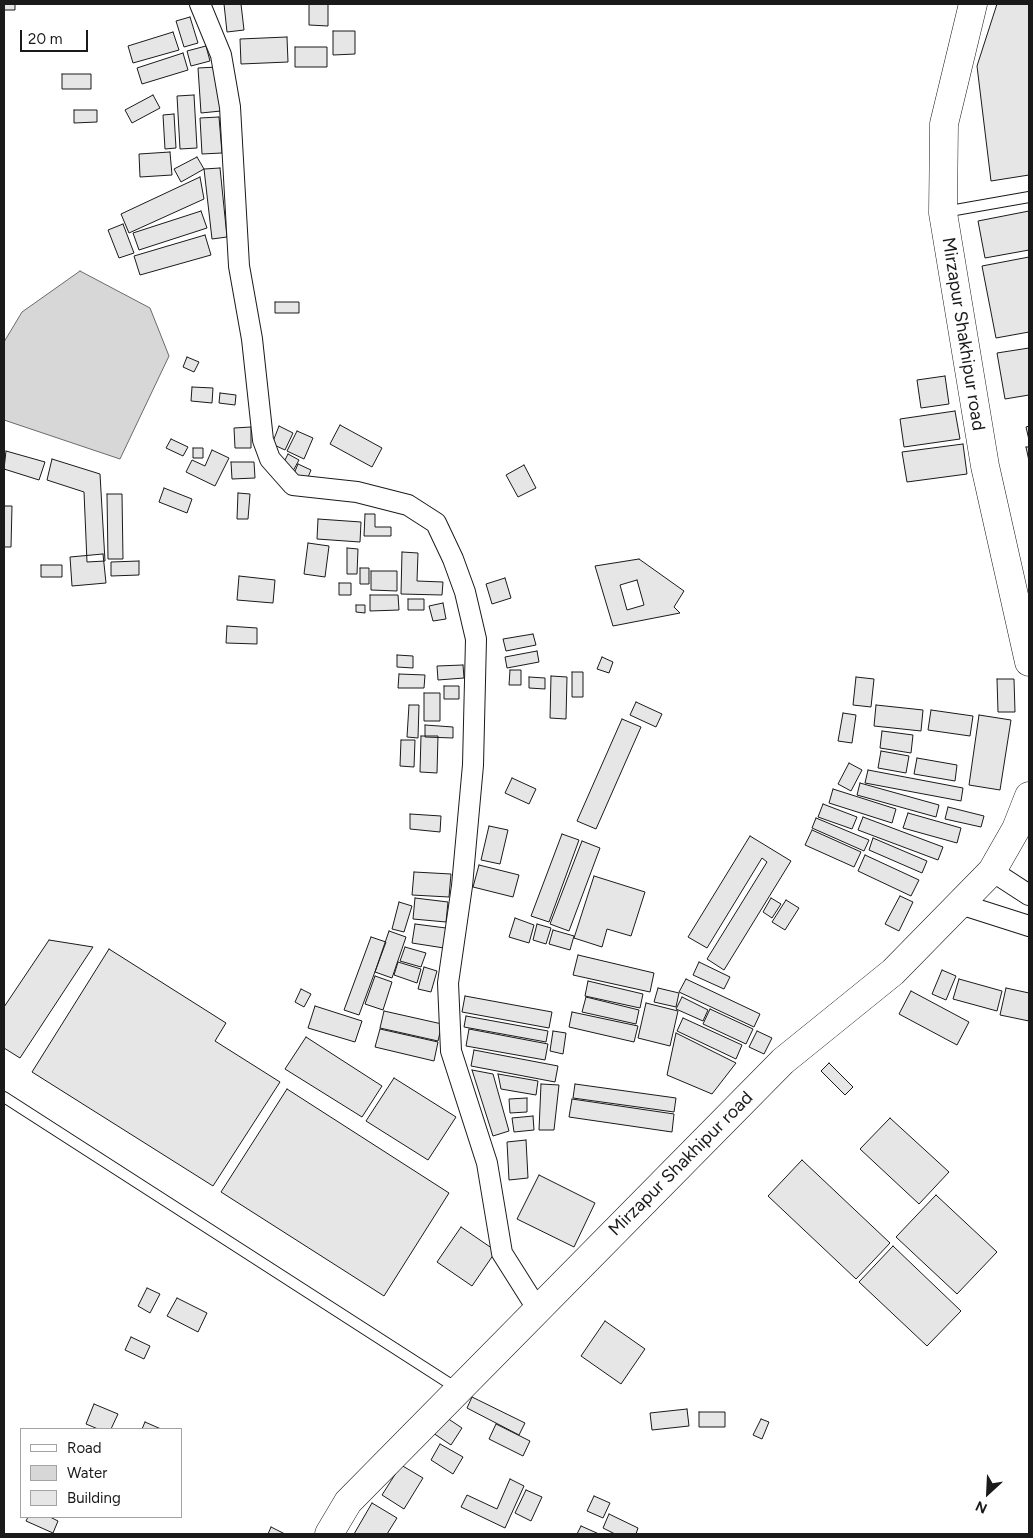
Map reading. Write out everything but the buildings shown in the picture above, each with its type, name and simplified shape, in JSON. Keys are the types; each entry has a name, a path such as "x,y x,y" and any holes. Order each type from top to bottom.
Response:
{"main road":[{"name":"Mirzapur Shakhipur road","path":"973,4 961,44 944,124 943,213 985,466 1029,662"},
{"name":"Mirzapur Shakhipur road","path":"328,1534 348,1502 783,1061 893,972 992,871 1016,830 1029,796"}],"street":[{"path":"200,4 221,55 230,107 239,266 252,339 263,440 270,459 293,485 358,492 408,504 436,524 453,558 465,592 476,639 473,764 462,886 448,982 451,1051 487,1163 502,1253 538,1310"},
{"path":"992,871 1029,894"},
{"path":"960,904 1029,926"}],"lane":[{"path":"943,213 1029,197"},
{"path":"4,1096 459,1390"}],"water":[{"path":"80,271 150,308 169,356 120,459 4,420 4,342 22,312"}]}
